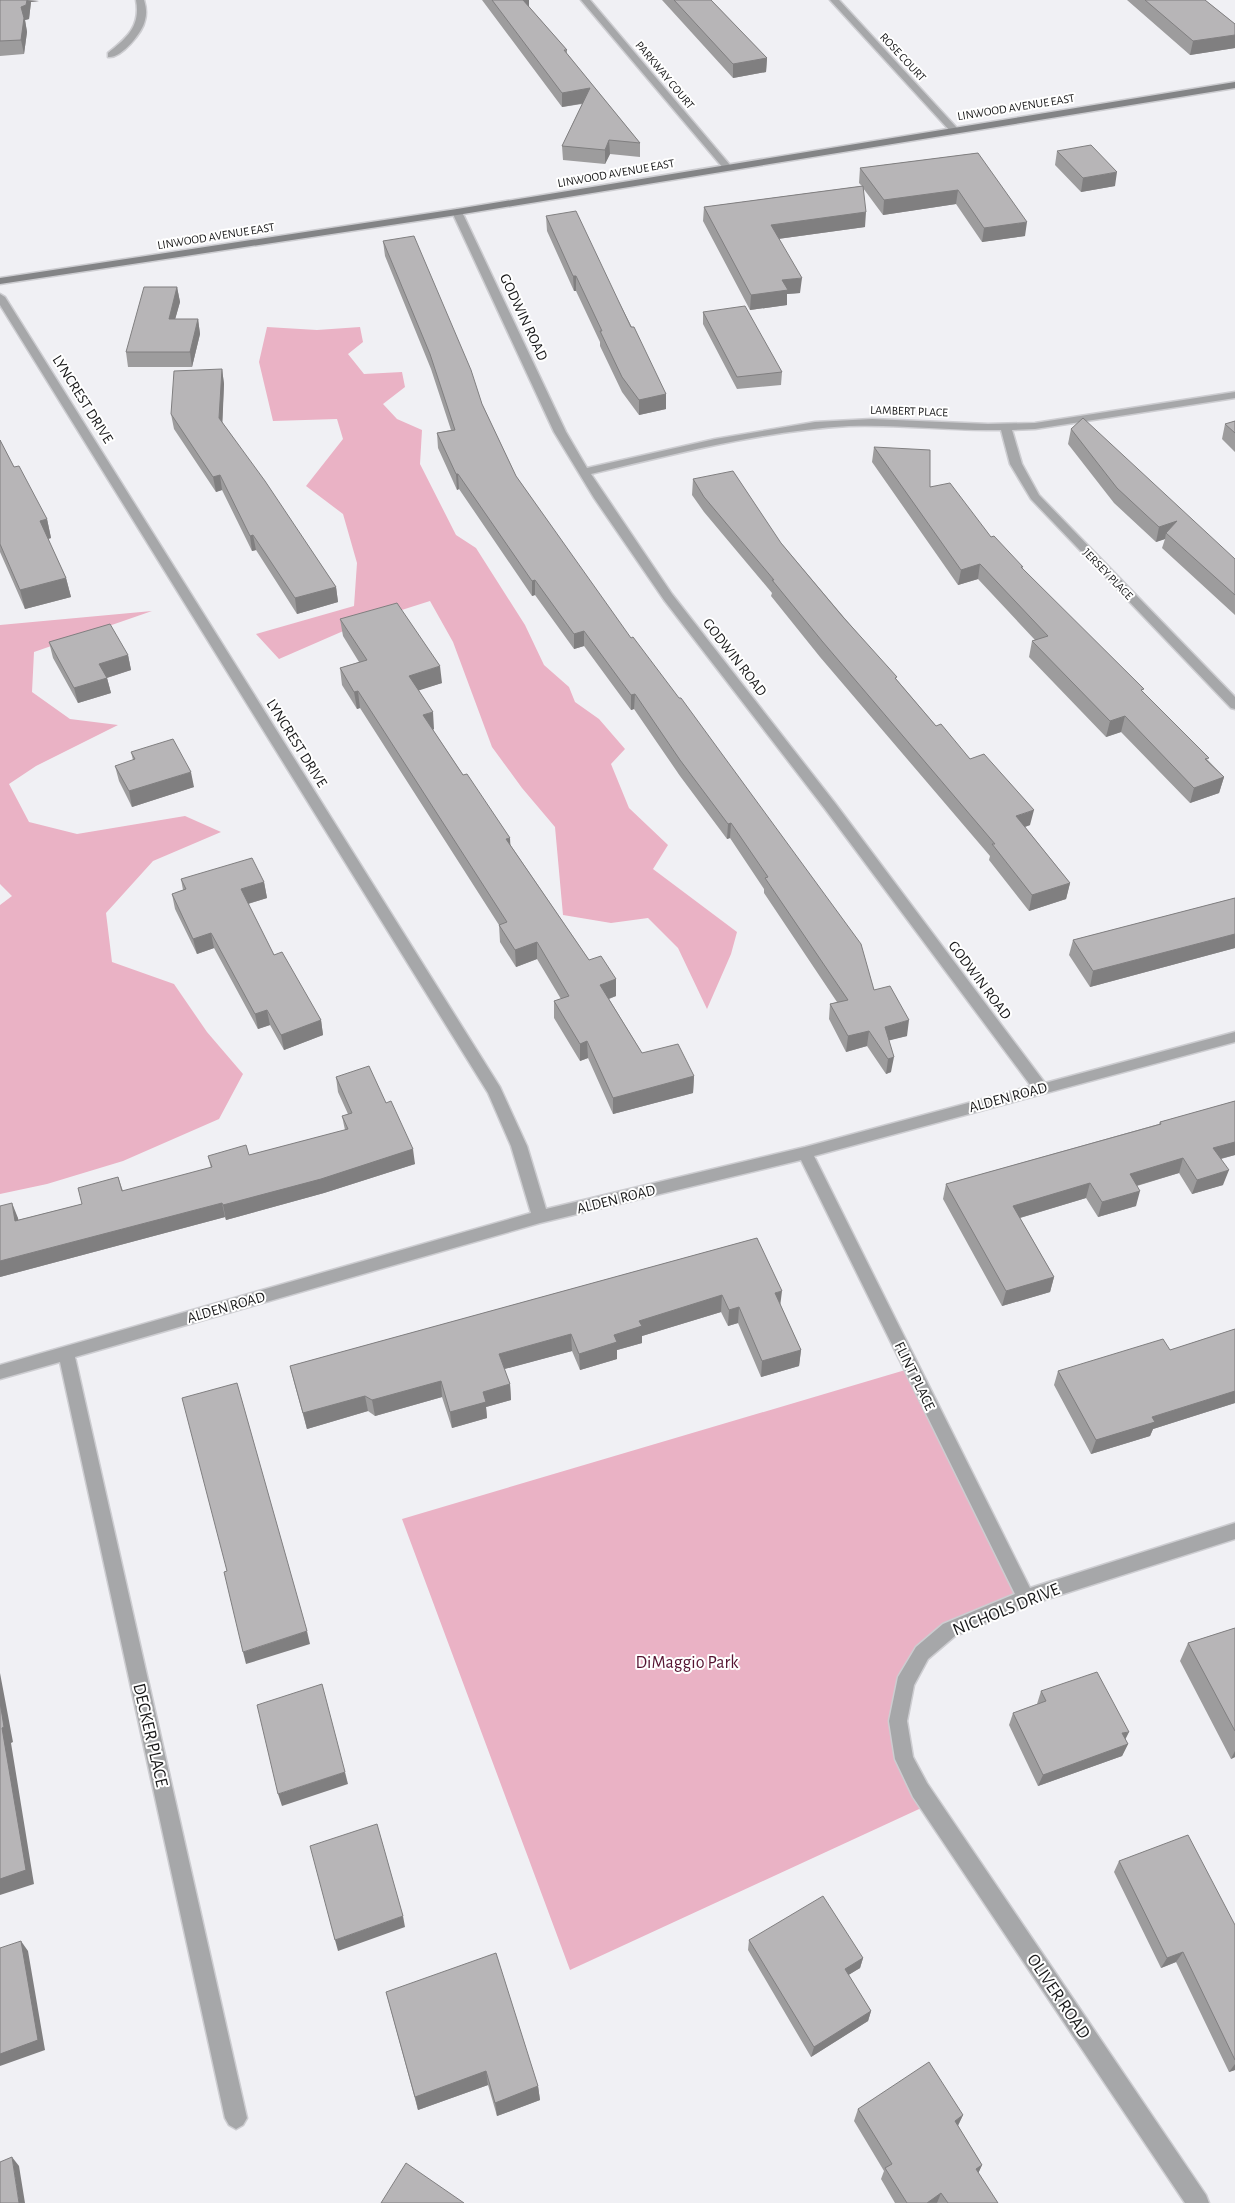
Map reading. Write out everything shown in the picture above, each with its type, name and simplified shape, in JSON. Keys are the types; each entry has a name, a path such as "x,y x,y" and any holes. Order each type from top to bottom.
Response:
{"main road":[{"name":"LINWOOD AVENUE EAST","path":"0,281 456,212 1235,84"}],"street":[{"path":"111,55 125,45 136,33 142,22 143,11 140,0"},
{"name":"PARKWAY COURT","path":"585,0 727,167"},
{"name":"ROSE COURT","path":"834,0 954,130"},
{"name":"GODWIN ROAD","path":"456,212 560,432 583,472 668,597 830,806 1041,1088"},
{"name":"LYNCREST DRIVE","path":"0,297 495,1091 519,1146 540,1218"},
{"name":"LAMBERT PLACE","path":"583,472 760,433 804,426 850,423 1006,428 1035,426 1235,395"},
{"name":"JERSEY PLACE","path":"1006,428 1008,447 1019,474 1035,497 1235,705"},
{"name":"ALDEN ROAD","path":"0,1372 540,1218 805,1153 1235,1037"},
{"name":"FLINT PLACE","path":"805,1153 1026,1598"},
{"name":"DECKER PLACE","path":"66,1353 236,2118"},
{"name":"NICHOLS DRIVE","path":"920,1790 904,1758 898,1721 905,1683 922,1652 949,1630 1026,1598 1235,1531"},
{"name":"OLIVER ROAD","path":"920,1790 1198,2203"}],"green space":[{"path":"267,327 317,330 360,327 363,342 348,354 364,374 402,372 405,387 383,404 397,419 422,430 420,464 456,535 476,548 525,625 544,665 569,687 575,702 599,719 625,749 611,764 629,808 668,845 653,869 737,932 731,954 707,1009 678,948 648,918 611,923 563,915 555,827 522,788 492,747 453,642 430,601 364,622 279,659 256,634 354,606 357,563 343,514 306,486 343,439 337,419 273,421 259,362"},
{"path":"152,611 34,652 32,692 70,719 118,725 36,766 9,784 29,822 77,834 185,816 221,832 153,861 106,913 112,962 174,984 207,1032 243,1074 219,1119 123,1161 47,1184 0,1194 0,905 12,896 0,884 0,625"},
{"name":"DiMaggio Park","path":"912,1368 1026,1598 922,1653 898,1721 930,1804 570,1970 402,1519"}],"building":[{"path":"0,0 27,0 26,5 21,7 24,18 21,40 0,41"},
{"path":"492,0 523,0 567,50 564,50 640,143 609,140 605,150 562,146 590,88 562,93"},
{"path":"674,0 711,0 767,58 733,64"},
{"path":"1145,0 1205,0 1235,24 1235,35 1193,41"},
{"path":"1091,145 1117,172 1083,178 1057,151"},
{"path":"978,153 1027,222 984,228 958,190 884,200 860,168"},
{"path":"863,186 866,212 771,225 802,278 782,280 788,290 751,295 704,207"},
{"path":"576,211 631,327 634,327 666,394 639,400 622,377 600,331 602,331 576,276 573,276 546,216"},
{"path":"414,236 471,370 482,404 516,476 631,638 633,637 679,698 681,698 861,944 874,990 890,986 909,1020 885,1027 894,1057 888,1059 869,1031 848,1036 830,1004 848,1000 765,878 768,877 731,823 728,824 680,760 635,694 631,695 584,631 574,634 535,580 532,581 458,474 456,474 437,433 455,430 430,354 383,241"},
{"path":"144,287 177,287 169,319 198,319 190,352 126,352"},
{"path":"745,306 782,372 737,377 703,312"},
{"path":"222,369 219,418 265,481 336,587 295,598 253,535 250,536 220,475 213,477 171,414 174,371"},
{"path":"1083,418 1235,559 1235,595 1166,533 1177,521 1159,527 1117,488 1071,429"},
{"path":"1235,421 1235,433 1225,424"},
{"path":"0,440 14,467 19,466 47,519 40,521 66,578 20,590 0,544"},
{"path":"874,447 930,450 930,487 950,483 991,537 994,536 1023,567 1021,567 1144,689 1141,690 1209,758 1205,759 1224,777 1194,788 1125,716 1110,721 1032,641 1048,636 980,564 961,570"},
{"path":"733,471 781,543 843,617 897,677 895,678 936,726 941,724 970,759 984,754 1034,810 1016,816 1070,883 1032,895 992,844 995,844 822,641 772,580 774,580 704,497 693,479"},
{"path":"397,603 440,666 409,676 433,712 423,715 463,775 467,774 510,838 506,839 589,960 601,956 616,979 600,985 642,1053 678,1044 694,1076 613,1098 587,1041 580,1044 554,1001 569,996 537,942 515,950 499,925 507,922 358,691 354,692 340,668 367,660 340,619"},
{"path":"110,624 128,655 99,664 107,678 74,688 49,642"},
{"path":"173,739 191,772 129,791 115,766 135,759 131,752"},
{"path":"252,858 264,882 241,889 274,955 282,952 321,1020 281,1035 267,1010 255,1014 211,933 193,939 172,894 186,889 181,879"},
{"path":"1235,898 1235,934 1093,971 1073,940"},
{"path":"369,1066 386,1103 391,1101 413,1149 321,1179 0,1261 0,1206 12,1203 15,1221 82,1204 78,1188 118,1177 122,1191 212,1167 208,1156 246,1145 249,1155 348,1129 342,1116 352,1113 336,1077"},
{"path":"1235,1101 1235,1142 1213,1148 1229,1170 1197,1180 1183,1158 1130,1174 1140,1191 1102,1202 1090,1183 1013,1206 1054,1277 1006,1291 946,1184 1161,1124 1160,1122"},
{"path":"757,1238 782,1291 775,1293 801,1350 762,1361 739,1307 729,1310 722,1295 639,1321 642,1326 614,1335 617,1342 579,1354 571,1334 499,1354 510,1384 483,1392 486,1402 450,1412 441,1381 372,1400 365,1396 303,1413 290,1366"},
{"path":"1235,1329 1235,1391 1152,1417 1155,1422 1096,1440 1058,1371 1163,1339 1170,1350"},
{"path":"237,1383 307,1631 243,1652 224,1572 227,1571 182,1398"},
{"path":"1235,1628 1235,1731 1188,1643"},
{"path":"1097,1672 1129,1732 1122,1733 1128,1744 1043,1775 1013,1713 1046,1701 1041,1691"},
{"path":"322,1684 345,1772 278,1794 257,1705"},
{"path":"0,1702 4,1727 2,1728 26,1870 0,1879"},
{"path":"377,1824 403,1916 335,1940 310,1846"},
{"path":"1188,1835 1235,1925 1235,2060 1183,1952 1167,1958 1119,1861"},
{"path":"823,1896 863,1958 845,1969 871,2011 814,2047 749,1940"},
{"path":"21,1941 38,2040 0,2054 0,1948"},
{"path":"496,1953 538,2086 495,2103 486,2071 415,2097 386,1992"},
{"path":"929,2062 963,2115 955,2121 982,2165 976,2169 998,2203 948,2203 941,2193 927,2203 907,2203 885,2168 892,2164 858,2109"},
{"path":"12,2157 19,2203 0,2203 0,2162"},
{"path":"406,2163 464,2203 381,2203"}]}
